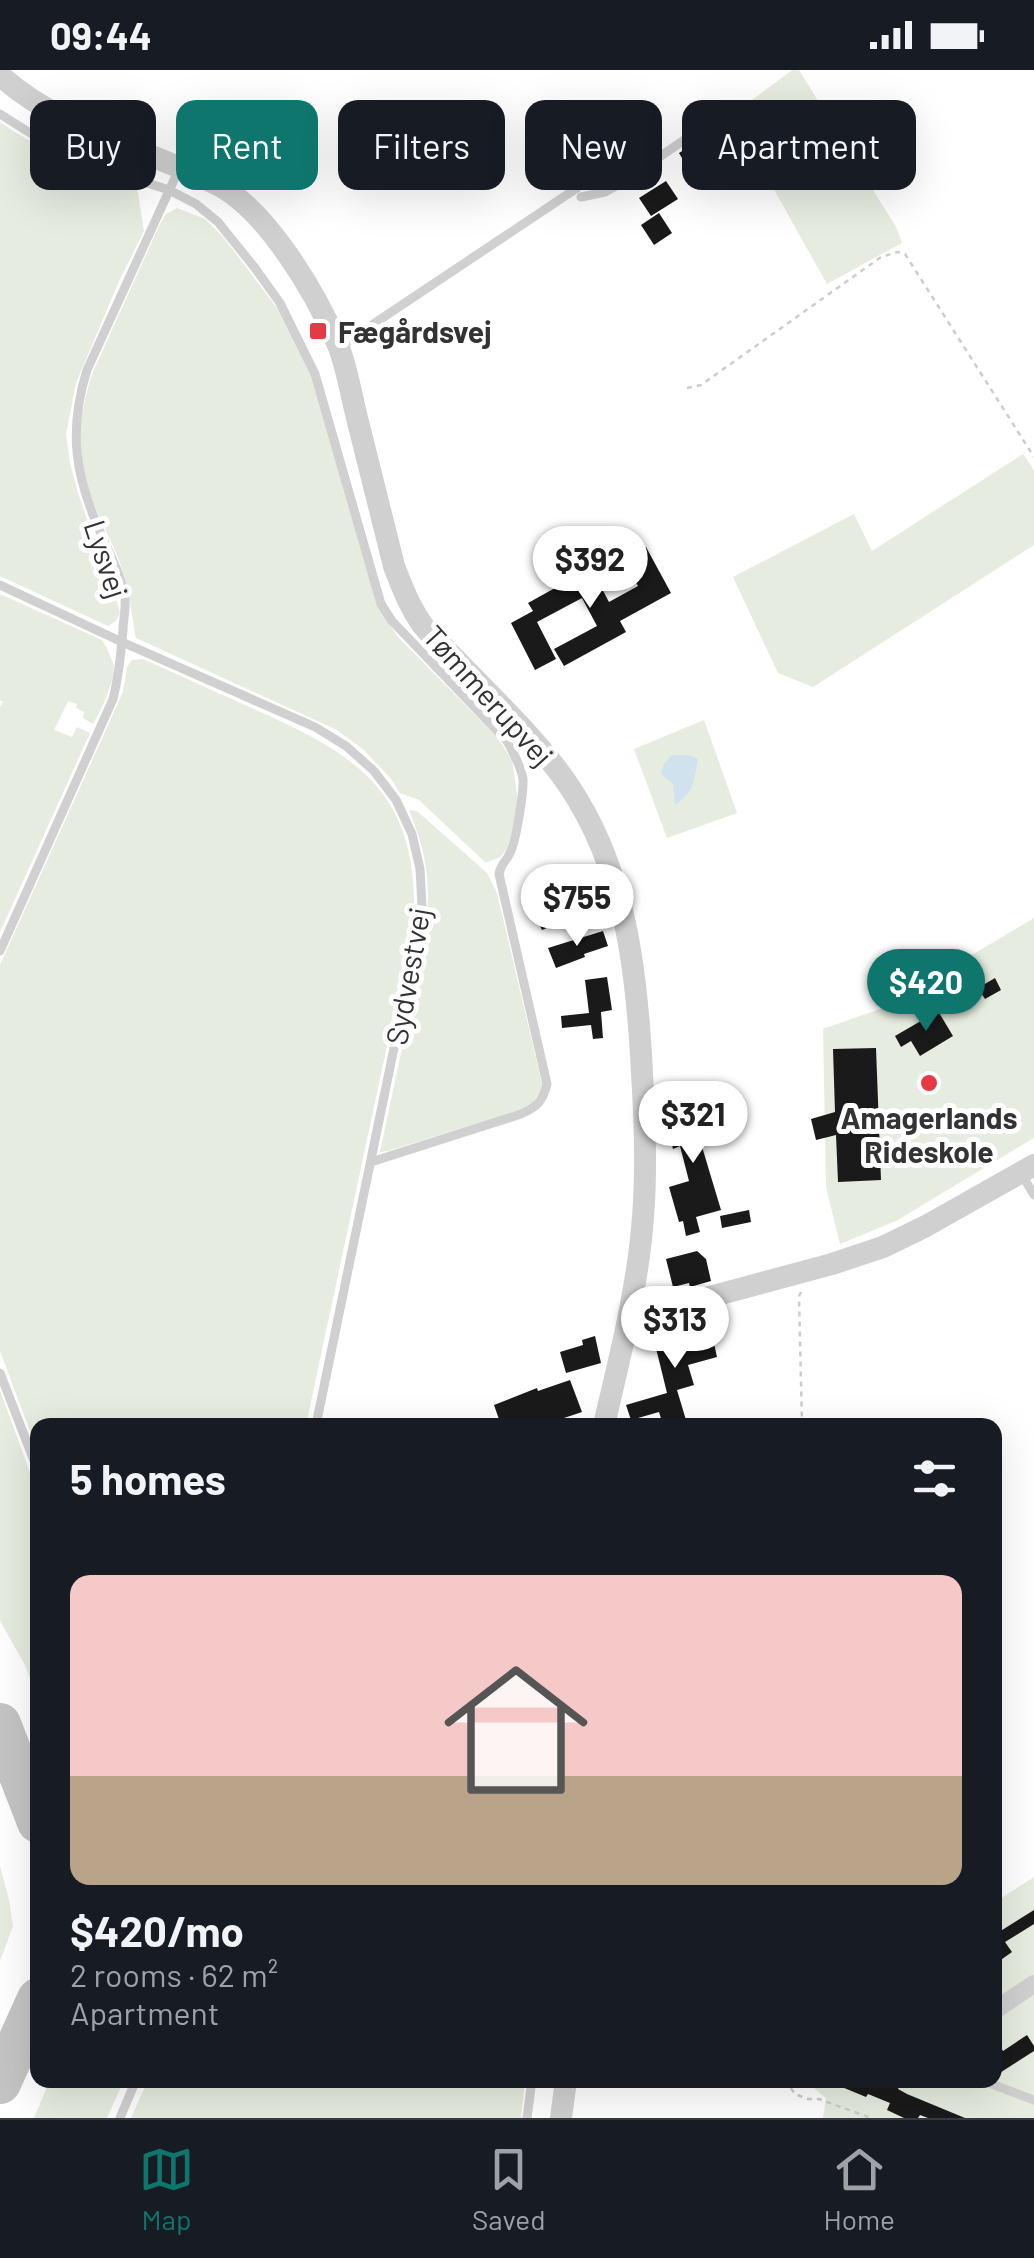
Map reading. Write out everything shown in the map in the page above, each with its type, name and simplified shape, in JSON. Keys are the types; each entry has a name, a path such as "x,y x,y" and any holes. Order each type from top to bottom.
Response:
{"street":[{"name":"Tømmerupvej","path":"0,75 53,114 176,164"},
{"name":"Tømmerupvej","path":"227,190 257,216 302,276 339,347 394,566 405,595 424,626 542,749 595,830 616,884 633,964 646,1144 643,1219 630,1315 606,1418"},
{"path":"630,1315 832,1264 883,1247 1027,1168"},
{"path":"1002,2005 1034,1984"},
{"path":"561,2118 565,2088"}],"lane":[{"path":"0,114 49,145 95,166 169,190 196,204 218,222 280,304 315,374 381,604 392,621 507,741 518,760 523,781 511,852 501,864 499,874 548,1084 544,1098 521,1114 371,1162"},
{"path":"339,347 579,192 605,192 682,142"},
{"name":"Lysvej","path":"0,951 114,699 122,664 125,600 116,566 78,471 78,398 87,370 176,175"},
{"name":"Sydvestvej","path":"0,585 346,746 374,771 396,800 412,834 420,869 422,906 317,1418"},
{"path":"1027,1168 1034,1195"},
{"path":"0,1372 30,1451"},
{"path":"120,2118 133,2088"},
{"path":"527,2118 531,2088"},
{"path":"1002,2088 1034,2100"}],"path":[{"path":"688,388 701,385 881,258 898,252 905,254 1034,458"},
{"path":"802,1418 799,1296 803,1289"},
{"path":"791,2088 795,2094 872,2118"}],"shaded area":[{"path":"792,70 799,70 818,100 752,100"},
{"path":"0,122 30,140 30,190 137,190 144,231 76,383 66,434 78,493 108,568 120,613 108,626 0,576"},
{"path":"774,190 873,190 896,227 902,243 827,284"},
{"path":"177,208 205,219 224,238 280,312 313,379 378,607 398,637 497,737 512,760 518,801 507,849 500,857 486,863 419,800 400,793 365,751 337,730 136,638 125,577 85,480 80,432 92,374 160,224 166,214"},
{"path":"1023,454 1034,470 1034,545 813,687 778,673 733,577 854,514 872,551"},
{"path":"0,594 102,640 114,666 105,701 93,724 83,718 84,712 76,708 77,704 68,701 54,730 72,737 77,727 90,733 0,932 3,702"},
{"path":"143,659 325,744 376,785 406,840 413,876 414,919 307,1418 30,1418 30,1431 0,1351 0,965 123,692 132,660"},
{"path":"704,720 737,813 667,838 634,749"},
{"path":"409,810 417,811 487,873 497,893 543,1088 531,1105 520,1110 380,1152 423,949 427,910 425,863"},
{"name":"Amagerlands Rideskole","path":"1034,918 1034,1138 896,1221 840,1244 826,1187 823,1029 883,1008"},
{"path":"0,1390 30,1473 30,1679 0,1621"},
{"path":"0,1866 13,1926 0,1961"},
{"path":"1034,1877 1034,2118 823,2118 826,2098 814,2088 1002,2088 1002,1898"},
{"path":"47,2088 120,2088 107,2118 34,2118"},
{"path":"144,2088 524,2088 521,2118 131,2118"}],"water":[{"path":"672,755 698,759 690,790 675,805 673,784 661,774"}],"building":[{"path":"666,181 678,199 651,216 639,198 652,190 662,190"},
{"path":"659,213 672,233 654,245 641,225"},
{"path":"646,547 671,593 620,621 626,632 564,666 554,649 597,626 582,598 537,622 556,659 535,670 511,623 533,611 528,603 591,568 609,602 638,586 624,559"},
{"path":"570,888 582,913 542,930 534,913 556,902 553,895"},
{"path":"603,931 608,946 556,968 548,948"},
{"path":"607,977 612,1010 601,1012 603,1038 593,1039 591,1025 562,1028 561,1016 589,1013 585,980"},
{"path":"995,978 1001,990 985,999 978,988"},
{"path":"938,1011 953,1036 920,1056 911,1041 901,1047 895,1036"},
{"path":"876,1048 881,1180 838,1182 836,1135 816,1140 811,1119 835,1112 833,1049"},
{"path":"709,1101 716,1124 697,1130 721,1210 696,1217 700,1232 686,1236 669,1187 689,1181 680,1146 673,1149 665,1114"},
{"path":"749,1210 751,1222 722,1228 720,1216"},
{"path":"697,1251 706,1259 711,1281 673,1287 666,1259"},
{"path":"698,1324 700,1333 711,1330 717,1357 688,1365 694,1385 677,1390 685,1418 661,1418 659,1412 630,1418 626,1405 667,1393 653,1336"},
{"path":"595,1336 601,1363 566,1373 560,1352 583,1345 582,1340"},
{"path":"570,1380 582,1412 564,1418 499,1418 494,1405 537,1388 538,1391"},
{"path":"1034,1910 1034,1924 1005,1942 1012,1952 1002,1959 1002,1930"},
{"path":"1027,2035 1034,2046 1034,2051 1002,2072 1003,2051"},
{"path":"844,2088 898,2088 965,2118 904,2118 887,2110 890,2103 868,2094 866,2097"}],"taxiway":[{"path":"0,1724 30,1801"},
{"path":"0,2083 30,2017"}],"place":[{"name":"Fægårdsvej","path":"318,331"},
{"name":"Amagerlands Rideskole","path":"929,1083"}]}
